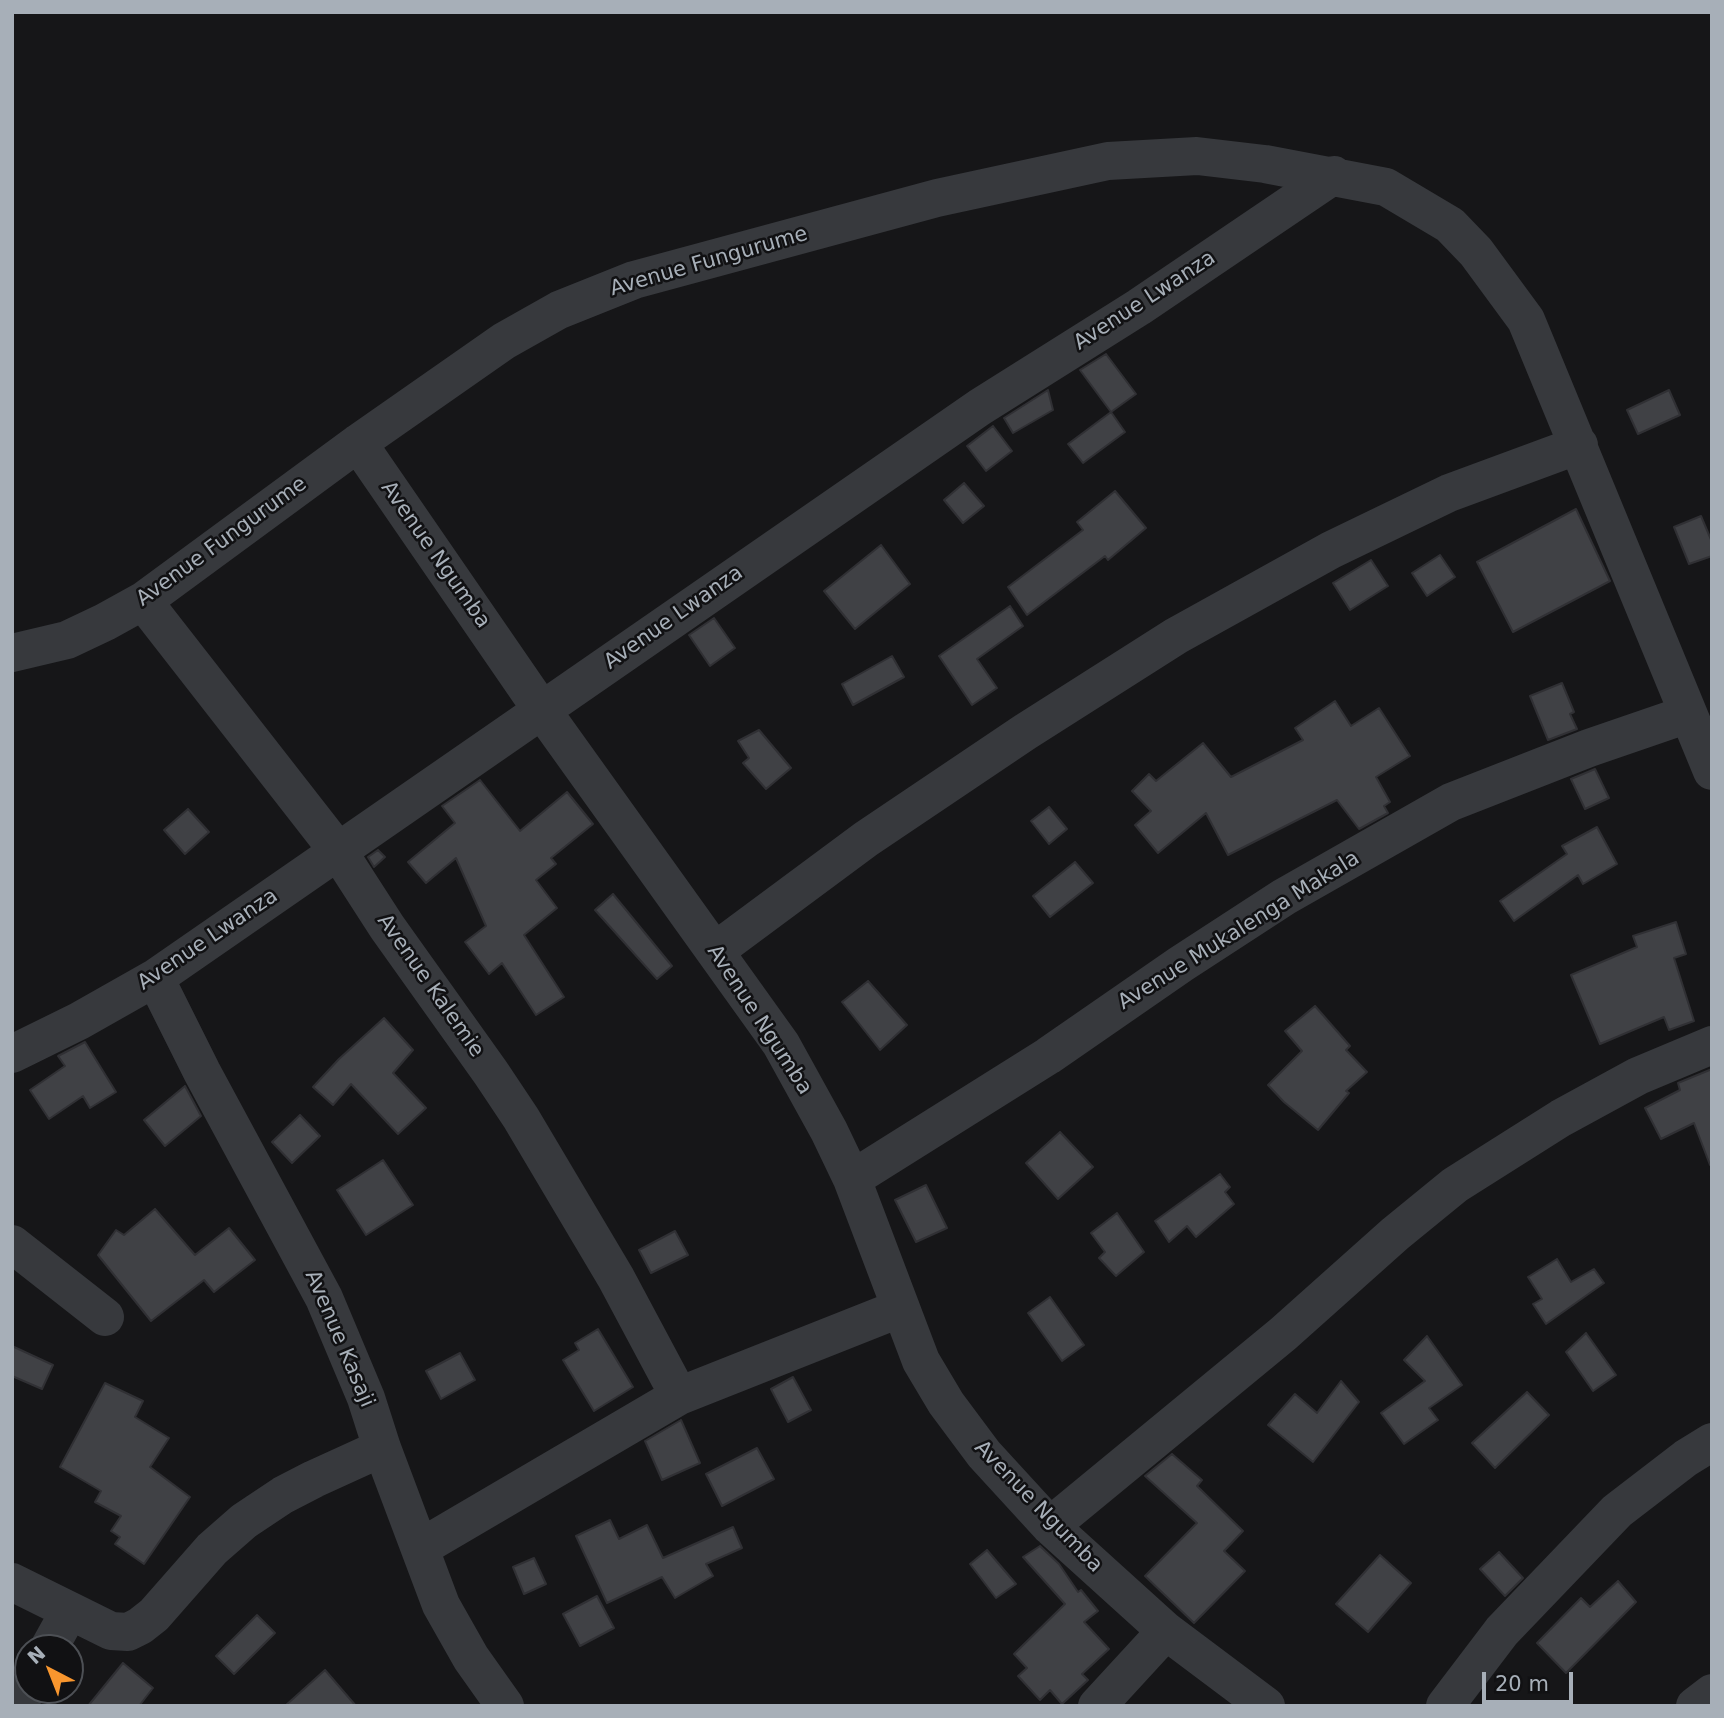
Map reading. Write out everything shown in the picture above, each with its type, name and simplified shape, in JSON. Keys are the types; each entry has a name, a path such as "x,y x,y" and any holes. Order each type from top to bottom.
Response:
{"street":[{"name":"Avenue Fungurume","path":"12,653 67,640 143,601 358,443 504,341 559,310 634,280 937,198 1108,161 1198,156 1265,164 1386,187 1450,225 1476,252 1526,320 1712,771"},
{"name":"Avenue Lwanza","path":"12,1054 79,1021 155,978 980,407 1139,307 1334,176"},
{"name":"Avenue Ngumba","path":"358,443 541,709 781,1044 852,1179 921,1361 946,1402 984,1454 1050,1526 1166,1631 1266,1706"},
{"path":"715,951 878,832 1025,732 1176,636 1331,550 1449,493 1579,445"},
{"name":"Avenue Kalemie","path":"143,601 338,851 387,927 468,1039 521,1118 623,1290 679,1396"},
{"name":"Avenue Mukalenga Makala","path":"852,1179 1048,1056 1284,897 1451,802 1589,748 1688,714"},
{"name":"Avenue Kasaji","path":"155,978 202,1072 324,1298 366,1398 441,1605 471,1658 505,1706"},
{"path":"1050,1526 1283,1334 1395,1234 1455,1185 1561,1118 1638,1076 1712,1045"},
{"path":"12,1244 105,1317"},
{"path":"419,1548 679,1396 901,1308"},
{"path":"1445,1706 1502,1631 1617,1511 1686,1458 1712,1442"},
{"path":"12,1582 69,1612 111,1630 128,1632 155,1615 212,1549 244,1521 303,1484 382,1448"},
{"path":"57,1634 69,1612"},
{"path":"1097,1706 1166,1631"},
{"path":"1695,1706 1712,1693"}],"building":[{"path":"1106,354 1136,394 1111,412 1080,370"},
{"path":"1048,390 1053,410 1013,433 1004,418"},
{"path":"1669,390 1680,415 1638,434 1627,410"},
{"path":"1111,412 1125,432 1083,463 1068,444"},
{"path":"993,426 1012,451 986,471 967,446"},
{"path":"964,483 984,506 963,523 944,500"},
{"path":"1115,491 1146,528 1108,560 1105,556 1027,615 1008,587 1083,530 1077,522"},
{"path":"1576,509 1610,581 1513,632 1477,562"},
{"path":"1701,516 1712,542 1712,556 1689,564 1674,527"},
{"path":"881,545 910,584 855,629 824,591"},
{"path":"1440,555 1455,577 1427,596 1412,573"},
{"path":"1371,560 1388,586 1350,610 1333,583"},
{"path":"1010,606 1023,626 977,659 997,688 972,705 939,656"},
{"path":"714,618 735,648 710,666 689,635"},
{"path":"892,656 904,677 853,705 842,684"},
{"path":"1562,683 1574,712 1570,714 1577,729 1548,740 1530,696"},
{"path":"1335,701 1351,726 1379,708 1410,756 1376,777 1390,802 1384,806 1388,813 1359,829 1337,800 1228,855 1206,813 1158,853 1135,825 1151,811 1132,791 1149,774 1156,781 1203,743 1231,777 1303,740 1295,728"},
{"path":"759,730 791,768 766,789 743,763 749,758 738,741"},
{"path":"1595,769 1609,798 1585,809 1571,779"},
{"path":"480,780 520,831 567,792 593,824 551,858 556,864 536,880 557,908 524,935 564,997 536,1015 502,963 489,974 465,942 486,926 456,858 426,883 408,862 455,823 442,806"},
{"path":"1049,807 1067,829 1049,844 1031,821"},
{"path":"188,809 209,832 185,854 164,830"},
{"path":"1597,827 1617,864 1583,884 1578,875 1514,921 1500,901 1567,854 1562,846"},
{"path":"378,850 385,857 374,867 368,857"},
{"path":"1075,862 1093,883 1050,917 1033,896"},
{"path":"613,894 672,966 657,979 595,910"},
{"path":"1676,922 1686,954 1674,958 1694,1021 1669,1030 1664,1017 1600,1044 1571,975 1637,947 1633,936"},
{"path":"868,981 907,1025 880,1050 842,1002"},
{"path":"1315,1006 1350,1046 1346,1050 1367,1072 1346,1091 1349,1093 1318,1130 1268,1085 1302,1051 1285,1031"},
{"path":"384,1018 413,1050 393,1073 426,1108 398,1134 351,1084 333,1105 313,1087"},
{"path":"85,1042 116,1092 90,1108 83,1096 49,1119 30,1090 65,1066 58,1056"},
{"path":"1712,1069 1710,1165 1694,1123 1661,1139 1645,1108 1680,1090 1678,1083"},
{"path":"185,1086 201,1116 165,1146 144,1120"},
{"path":"300,1115 320,1136 292,1163 272,1142"},
{"path":"1060,1132 1093,1167 1058,1199 1026,1163"},
{"path":"383,1160 413,1205 366,1235 337,1190"},
{"path":"1220,1174 1230,1187 1225,1192 1234,1204 1196,1237 1187,1226 1169,1242 1155,1221"},
{"path":"926,1185 947,1228 916,1242 895,1200"},
{"path":"155,1209 195,1255 229,1228 255,1260 214,1292 204,1280 151,1321 98,1255 116,1230 124,1235"},
{"path":"1117,1213 1144,1252 1116,1276 1099,1258 1105,1252 1091,1233"},
{"path":"675,1231 688,1255 651,1273 639,1250"},
{"path":"1557,1259 1571,1282 1594,1269 1604,1283 1546,1324 1533,1304 1542,1299 1528,1277"},
{"path":"1050,1297 1084,1345 1062,1361 1028,1313"},
{"path":"598,1329 633,1387 594,1411 563,1360 579,1350 575,1343"},
{"path":"1586,1333 1616,1375 1593,1391 1566,1352"},
{"path":"1427,1336 1462,1385 1429,1408 1438,1420 1404,1444 1381,1413 1425,1381 1404,1360"},
{"path":"12,1346 53,1365 42,1389 12,1376"},
{"path":"460,1353 475,1380 441,1399 426,1371"},
{"path":"793,1377 811,1410 788,1422 771,1389"},
{"path":"1341,1381 1359,1402 1313,1462 1268,1425 1295,1394 1317,1413"},
{"path":"105,1383 143,1401 135,1417 169,1438 150,1467 190,1497 144,1564 115,1544 120,1537 111,1531 121,1516 95,1502 101,1491 60,1467"},
{"path":"1527,1392 1549,1415 1495,1468 1472,1443"},
{"path":"681,1420 700,1463 662,1480 645,1441"},
{"path":"757,1448 774,1479 722,1506 706,1474"},
{"path":"1172,1454 1202,1480 1197,1486 1243,1531 1224,1551 1245,1571 1194,1623 1145,1576 1197,1523 1145,1476"},
{"path":"610,1520 619,1539 647,1525 663,1558 733,1527 742,1548 706,1564 713,1576 675,1598 662,1577 607,1603 576,1536"},
{"path":"1040,1546 1059,1564 1078,1592 1081,1590 1098,1611 1084,1622 1109,1649 1082,1674 1088,1680 1062,1704 1050,1690 1040,1700 1018,1676 1027,1668 1014,1654 1065,1604 1023,1557"},
{"path":"987,1550 1016,1584 996,1598 970,1564"},
{"path":"1499,1552 1523,1578 1505,1596 1480,1569"},
{"path":"1380,1555 1411,1583 1368,1632 1336,1604"},
{"path":"534,1558 546,1584 524,1594 513,1567"},
{"path":"1618,1581 1636,1602 1566,1673 1537,1643 1581,1598 1590,1607"},
{"path":"597,1596 614,1628 580,1646 563,1614"},
{"path":"257,1615 275,1633 234,1674 216,1656"},
{"path":"123,1663 153,1688 139,1706 88,1706"},
{"path":"325,1670 356,1706 285,1706"}]}
